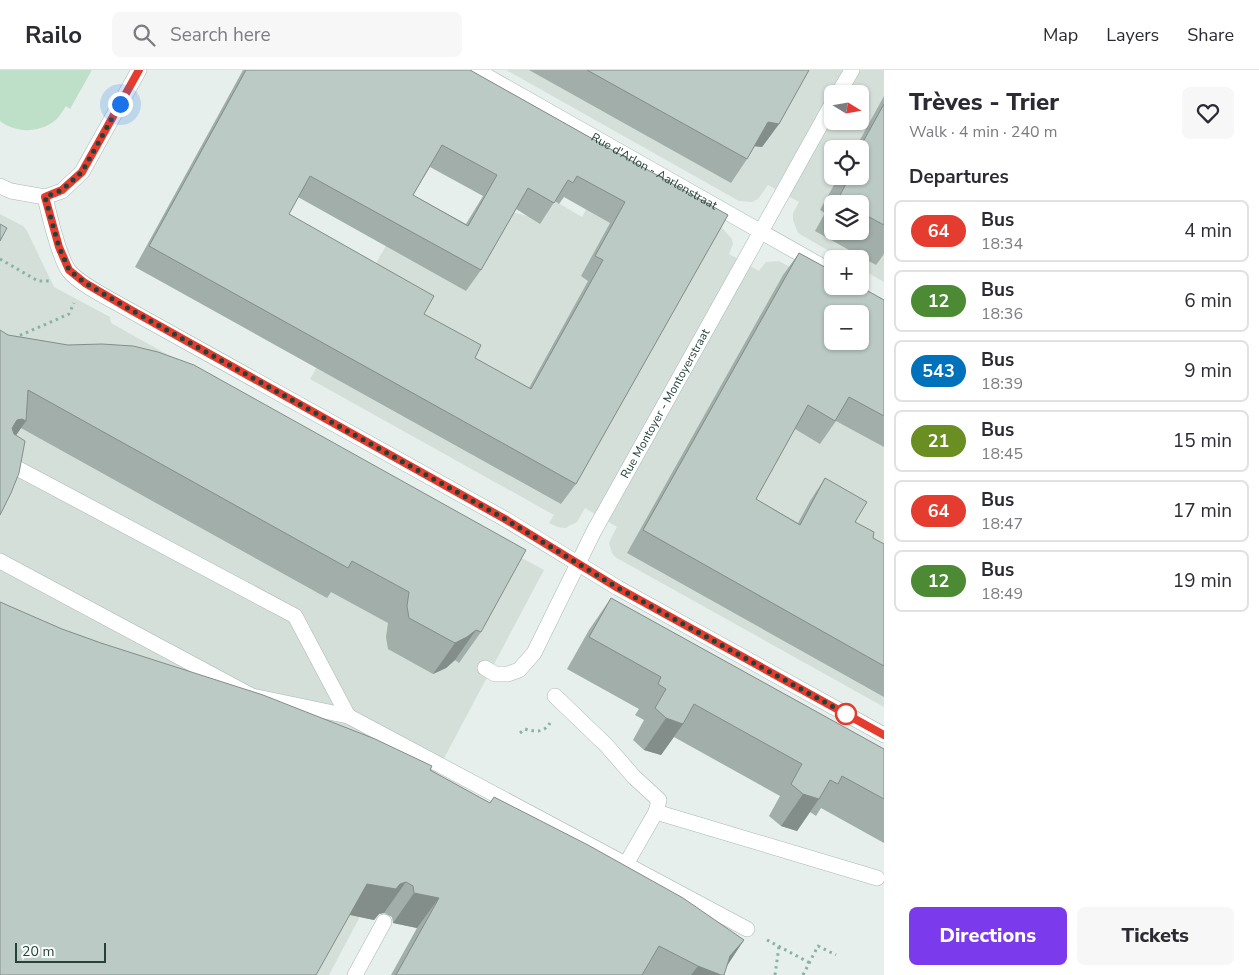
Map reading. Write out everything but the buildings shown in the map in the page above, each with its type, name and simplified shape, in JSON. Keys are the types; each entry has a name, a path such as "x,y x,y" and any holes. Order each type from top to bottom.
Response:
{"street":[{"path":"0,186 11,191 45,197 62,190 82,172 139,70"},
{"name":"Rue d'Arlon - Aarlenstraat","path":"476,70 824,267"},
{"path":"843,85 852,70"},
{"name":"Rue Montoyer - Montoyerstraat","path":"484,668 495,674 508,674 519,670 534,653 599,522 824,118"},
{"path":"45,197 59,247 69,270 85,283 505,519 618,588 884,735"},
{"path":"0,459 295,616 348,716"},
{"path":"0,561 252,696 348,716 747,929"},
{"path":"556,696 634,777 659,800 656,812 626,864"},
{"path":"656,812 877,878"},
{"path":"355,975 384,922"}],"path":[{"path":"0,259 38,281 85,283"},
{"path":"9,341 69,314 74,302"},
{"path":"770,941 810,963"},
{"path":"775,975 779,946"},
{"path":"803,975 818,946 836,955"}],"shaded area":[{"path":"506,70 884,70 884,282 869,273 869,250 827,250 798,233 793,220 793,213 799,202 768,185 758,199 752,202 739,201"},
{"path":"611,165 723,229 732,239 733,244 729,254 759,271 766,262 779,261 824,286 824,295 841,295 859,305 824,305 824,350 869,350 869,311 884,319 884,707 615,557 609,543 617,527 585,508 577,522 565,528 549,523 554,515 310,379 391,237 454,246 484,196 512,212 527,216 553,200 582,217"},
{"path":"0,214 23,226 27,231 54,287 110,317 111,323 247,399 285,429 544,570 329,975 0,975"}],"green space":[{"path":"0,70 92,70 70,109 66,106 57,119 47,126 26,130 12,128 0,121"}],"bus line":[{"name":"64","path":"139,70 82,172 62,190 45,197 50,221 69,270 85,283 131,310 505,519 618,588 884,735"}],"route":[{"path":"120,104 82,172 62,190 45,197 50,221 69,270 85,283 131,310 505,519 618,588 848,715 846,714"}]}
